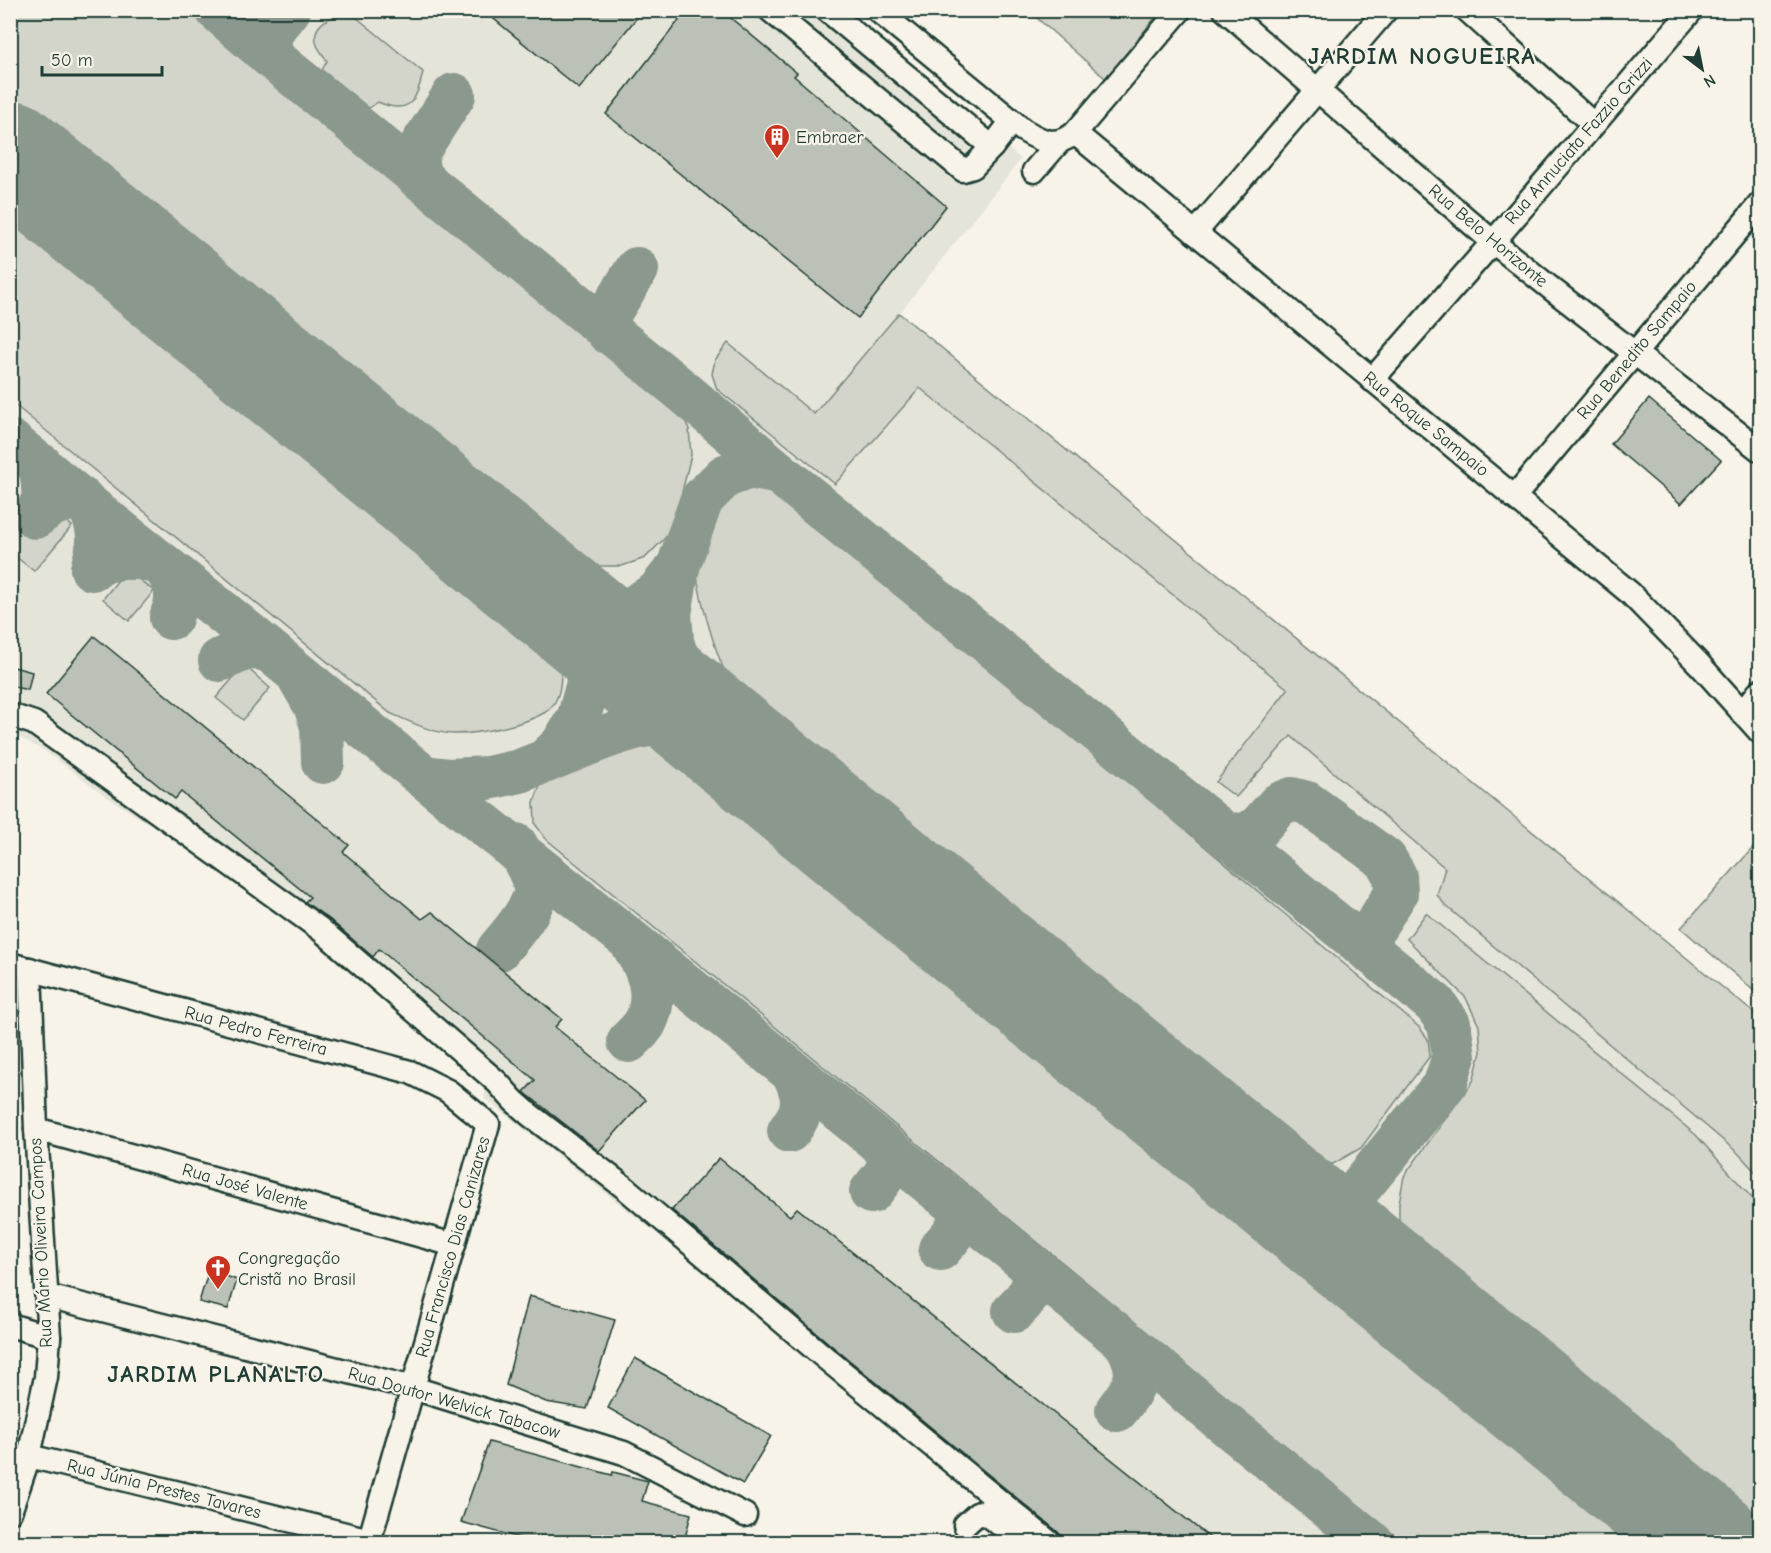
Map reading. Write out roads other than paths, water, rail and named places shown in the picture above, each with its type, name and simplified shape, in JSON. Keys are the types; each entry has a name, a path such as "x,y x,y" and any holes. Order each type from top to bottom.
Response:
{"street":[{"path":"770,10 963,170 973,167 1012,121"},
{"path":"877,10 1023,130 1040,141 1067,137"},
{"path":"1034,171 1180,10"},
{"name":"Rua Belo Horizonte","path":"1225,10 1493,242 1553,290 1759,444"},
{"path":"1195,233 1386,10"},
{"path":"1467,10 1593,124"},
{"name":"Rua Annuciata Fazzio Grizzi","path":"1371,380 1692,10"},
{"path":"810,44 829,12 992,147"},
{"name":"Rua Roque Sampaio","path":"1067,137 1195,233 1630,593 1761,732"},
{"name":"Rua Benedito Sampaio","path":"1514,497 1761,204"},
{"path":"1742,712 1761,691"},
{"path":"10,715 34,723 320,929 497,1082 522,1108 624,1187 823,1356 1049,1542"},
{"name":"Rua Pedro Ferreira","path":"20,967 410,1072 447,1091 488,1124"},
{"name":"Rua Mário Oliveira Campos","path":"10,1512 29,1456 46,1377 49,1337 36,1129 20,967"},
{"name":"Rua Francisco Dias Canizares","path":"369,1541 488,1124"},
{"name":"Rua José Valente","path":"36,1129 454,1245"},
{"name":"Rua Doutor Welvick Tabacow","path":"47,1296 413,1388 624,1453 745,1515"},
{"path":"10,1324 49,1337"},
{"name":"Rua Júnia Prestes Tavares","path":"29,1456 369,1541"},
{"path":"965,1525 982,1512 1025,1542"}],"place":[{"name":"Embraer","path":"777,160"},
{"name":"Congregação Cristã no Brasil","path":"218,1291"}],"district":[{"name":"JARDIM NOGUEIRA","path":"1422,56"},
{"name":"JARDIM PLANALTO","path":"216,1374"}]}
